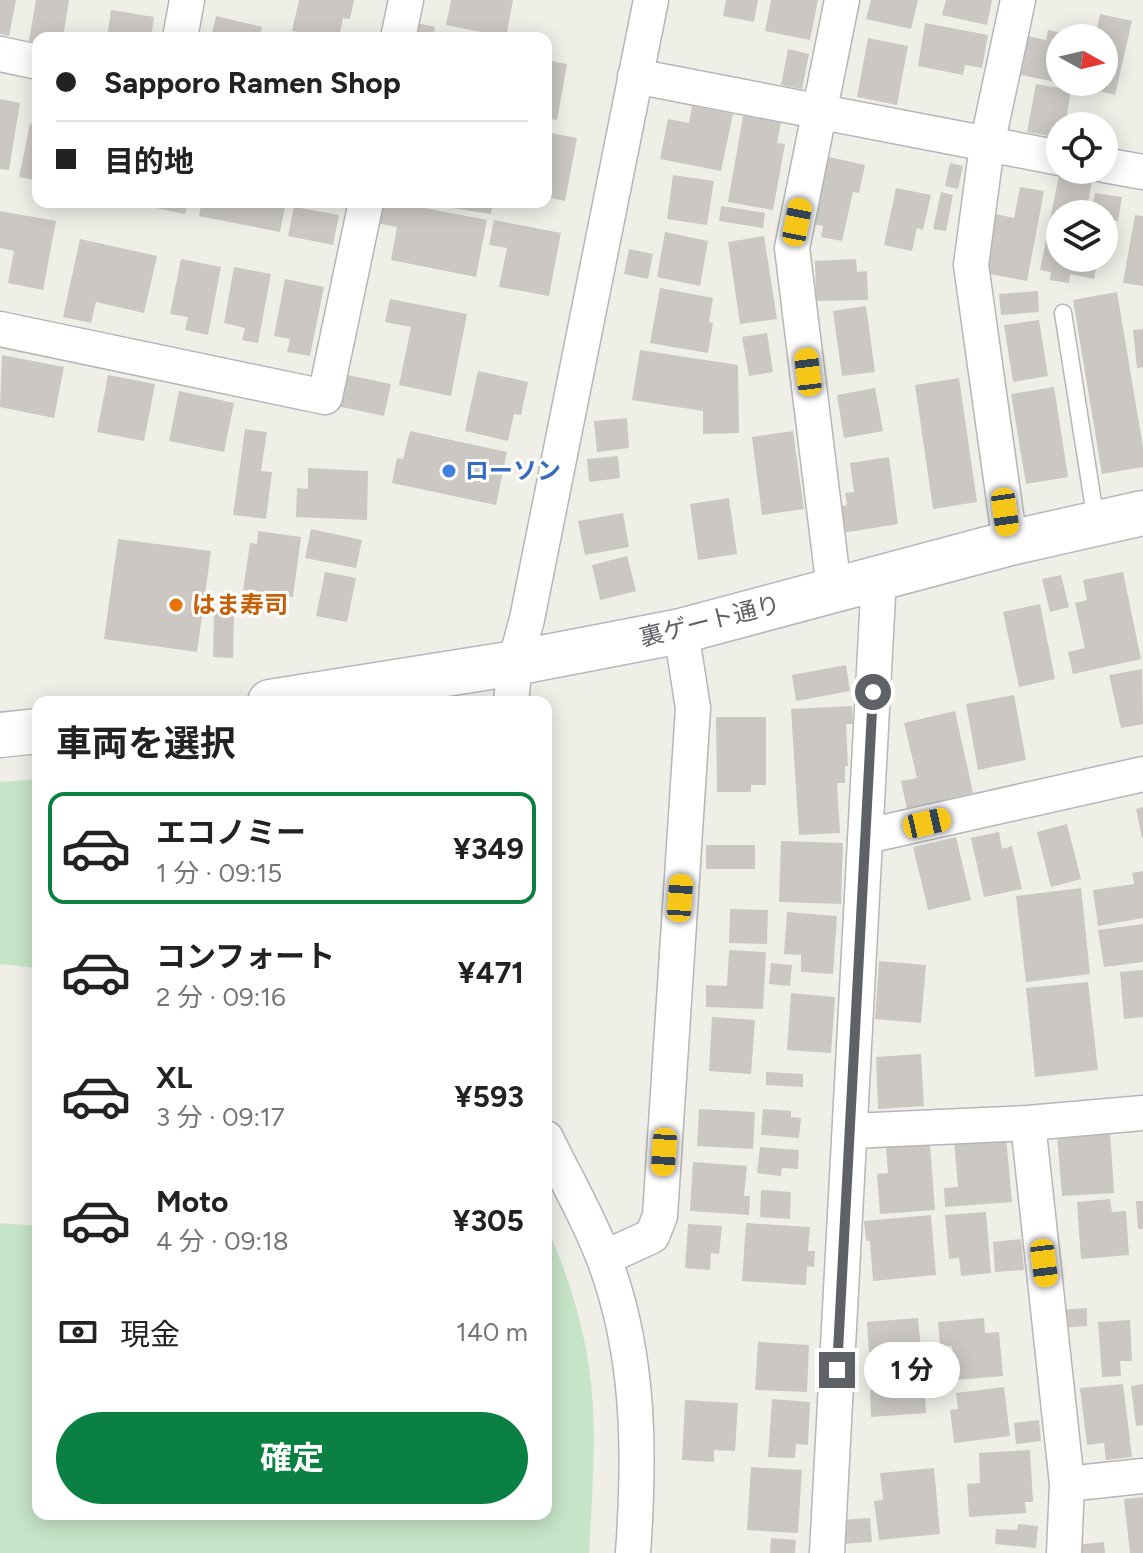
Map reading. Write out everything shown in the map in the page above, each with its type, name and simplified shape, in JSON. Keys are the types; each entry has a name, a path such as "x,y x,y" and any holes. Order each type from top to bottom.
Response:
{"street":[{"path":"181,32 187,0"},
{"path":"399,32 406,0"},
{"path":"513,682 651,0"},
{"path":"834,589 792,248 842,0"},
{"path":"1010,543 971,265 987,145 1018,0"},
{"path":"0,54 32,61"},
{"path":"635,76 1046,156"},
{"path":"1118,168 1143,172"},
{"path":"0,329 325,397 365,208"},
{"name":"裏ゲート通り","path":"343,696 513,682 834,589 1010,543 1143,513"},
{"path":"827,1553 879,577"},
{"path":"604,1258 652,1236 660,1216 693,708 681,631"},
{"path":"0,735 32,732"},
{"path":"867,836 1143,774"},
{"path":"851,1131 1028,1123 1143,1113"},
{"path":"1028,1123 1067,1484 1064,1553"},
{"path":"552,1150 604,1258 622,1320 636,1396 637,1492 633,1553"},
{"path":"1067,1484 1143,1476"}],"lane":[{"path":"1063,313 1096,523"}],"green space":[{"path":"32,779 32,967 0,964 0,782"},
{"path":"0,1223 32,1226 32,1520 552,1520 552,1240 582,1331 592,1390 594,1437 589,1553 0,1553"}],"building":[{"path":"0,0 16,0 9,36 0,34"},
{"path":"36,0 69,0 64,32 32,32 32,41 29,41"},
{"path":"299,0 354,0 350,19 343,18 340,32 292,31"},
{"path":"451,0 513,0 507,32 481,32 446,25"},
{"path":"726,0 758,0 754,22 723,16"},
{"path":"771,0 818,0 810,40 765,31"},
{"path":"871,0 918,0 911,29 866,19"},
{"path":"946,0 992,0 987,25 942,15"},
{"path":"111,10 154,17 152,32 108,32"},
{"path":"1100,14 1132,21 1118,82 1118,24 1098,24"},
{"path":"216,16 262,27 261,32 212,32"},
{"path":"411,22 435,27 434,32 409,32"},
{"path":"925,23 988,35 982,68 965,65 963,75 918,66"},
{"path":"1024,35 1046,40 1046,80 1016,74"},
{"path":"868,38 908,46 897,105 857,97"},
{"path":"788,49 809,54 802,89 781,85"},
{"path":"552,61 567,64 557,120 552,119"},
{"path":"1036,84 1046,86 1046,96 1070,96 1067,112 1046,112 1046,135 1027,132"},
{"path":"0,99 20,103 9,170 0,169"},
{"path":"692,106 733,114 721,171 660,159 668,119 689,123"},
{"path":"743,116 781,122 777,143 785,144 773,210 728,202"},
{"path":"30,124 32,180 19,177"},
{"path":"552,133 577,138 565,201 552,198"},
{"path":"820,155 865,165 859,193 853,192 842,241 821,237 823,226 812,224"},
{"path":"950,163 963,166 958,189 945,186"},
{"path":"673,175 714,181 707,225 667,219"},
{"path":"1057,184 1091,184 1089,200 1054,200"},
{"path":"1020,187 1044,191 1027,281 984,273 995,214 1014,218"},
{"path":"896,188 931,195 923,230 917,228 912,251 884,245"},
{"path":"941,192 953,195 946,231 933,229"},
{"path":"1095,193 1122,197 1118,221 1118,200 1094,200"},
{"path":"721,206 765,213 763,228 719,221"},
{"path":"156,208 186,208 185,214"},
{"path":"201,208 285,208 280,232 199,216"},
{"path":"294,208 339,215 333,245 288,236"},
{"path":"380,208 424,208 487,220 476,277 391,260 397,227 377,223"},
{"path":"452,208 492,208 491,214"},
{"path":"0,211 56,221 43,290 8,283 14,251 0,248"},
{"path":"1135,215 1143,216 1143,286 1123,283"},
{"path":"494,220 561,233 549,296 499,287 507,248 489,245"},
{"path":"665,232 708,241 700,286 657,277"},
{"path":"764,236 777,319 740,324 728,242"},
{"path":"80,239 157,256 144,313 96,302 91,323 63,317"},
{"path":"1046,240 1046,271 1040,270"},
{"path":"629,249 653,254 648,279 624,274"},
{"path":"181,259 221,267 208,335 185,330 188,317 170,314"},
{"path":"856,259 857,272 867,271 868,300 816,301 815,261"},
{"path":"234,267 271,274 258,343 242,340 245,328 224,323"},
{"path":"1051,272 1095,272 1094,279 1070,274 1069,283 1050,280"},
{"path":"285,279 324,287 310,356 287,352 290,339 274,336"},
{"path":"660,288 713,298 708,353 650,343"},
{"path":"1038,291 1039,312 1001,315 999,294"},
{"path":"1117,292 1143,447 1143,467 1102,474 1073,300"},
{"path":"390,299 467,314 451,396 399,385 411,327 385,322"},
{"path":"866,306 875,372 842,376 833,311"},
{"path":"1039,320 1048,376 1013,382 1004,325"},
{"path":"1143,329 1143,367 1137,368 1133,330"},
{"path":"767,333 773,372 749,376 742,337"},
{"path":"640,350 738,365 739,433 703,434 703,411 632,400"},
{"path":"2,355 64,367 54,418 0,407"},
{"path":"478,371 528,382 521,415 514,414 508,441 465,431"},
{"path":"338,373 391,384 384,416 332,405"},
{"path":"108,375 155,384 144,441 97,432"},
{"path":"959,378 977,502 933,509 915,385"},
{"path":"1054,387 1068,477 1026,484 1011,394"},
{"path":"875,388 883,431 844,438 837,395"},
{"path":"179,391 234,403 224,452 169,441"},
{"path":"627,418 629,448 597,452 594,421"},
{"path":"245,429 267,432 261,471 272,472 266,519 233,515"},
{"name":"ローソン","path":"410,431 507,452 496,505 392,483 397,458 403,459"},
{"path":"793,431 804,509 762,515 752,437"},
{"path":"618,456 620,478 589,482 587,459"},
{"path":"889,457 898,524 842,533 839,507 847,505 845,493 854,492 850,463"},
{"path":"308,468 368,471 367,520 296,517 297,488 308,489"},
{"path":"729,498 737,554 698,560 690,504"},
{"path":"623,513 629,547 585,555 578,521"},
{"path":"311,529 362,540 356,568 305,558"},
{"path":"258,531 301,537 293,597 243,590 250,543 257,544"},
{"path":"118,539 211,551 197,652 104,639"},
{"path":"627,556 636,591 600,600 592,565"},
{"path":"325,572 356,578 347,622 316,616"},
{"path":"1123,572 1141,659 1073,674 1068,652 1085,648 1075,603 1087,600 1083,580"},
{"path":"1061,575 1069,607 1050,612 1042,579"},
{"path":"1040,604 1055,679 1019,687 1003,612"},
{"path":"214,612 234,613 233,658 213,657"},
{"path":"846,665 850,691 796,701 792,675"},
{"path":"1142,669 1143,724 1121,728 1109,675"},
{"path":"1014,695 1026,760 978,770 966,704"},
{"path":"852,706 853,724 846,724 848,766 845,766 845,783 837,783 840,833 799,835 791,709"},
{"path":"955,711 973,793 907,809 901,781 917,778 904,723"},
{"path":"716,717 766,717 766,785 751,785 751,792 717,792"},
{"path":"1143,807 1143,838 1142,838 1136,809"},
{"path":"1067,824 1081,879 1051,887 1037,832"},
{"path":"999,832 1002,849 1012,846 1022,889 984,897 971,838"},
{"path":"956,837 971,900 928,910 913,847"},
{"path":"781,841 843,843 841,904 779,902"},
{"path":"706,845 755,845 755,869 706,869"},
{"path":"1143,871 1143,918 1098,926 1093,890 1134,884 1132,873"},
{"path":"1081,888 1090,974 1026,982 1016,896"},
{"path":"730,909 768,910 767,944 729,943"},
{"path":"787,912 837,916 833,974 801,972 801,955 784,954"},
{"path":"1143,924 1143,962 1104,967 1098,930"},
{"path":"729,950 766,952 763,1009 706,1007 706,985 727,986"},
{"path":"879,961 926,965 921,1023 875,1019"},
{"path":"771,963 792,965 790,986 769,984"},
{"path":"1143,970 1143,1017 1124,1019 1120,972"},
{"path":"1088,982 1098,1070 1035,1077 1026,988"},
{"path":"791,993 835,997 831,1053 787,1050"},
{"path":"712,1017 755,1020 751,1074 709,1071"},
{"path":"921,1054 924,1106 878,1109 876,1057"},
{"path":"766,1072 803,1074 803,1087 766,1085"},
{"path":"699,1109 755,1112 753,1149 697,1146"},
{"path":"763,1109 791,1111 791,1117 801,1118 799,1138 761,1135"},
{"path":"1110,1131 1114,1193 1062,1196 1057,1135"},
{"path":"1006,1137 1012,1202 945,1207 944,1188 958,1187 954,1141"},
{"path":"930,1144 935,1210 880,1214 877,1174 888,1173 886,1147"},
{"path":"760,1147 799,1150 798,1169 782,1168 781,1176 757,1173"},
{"path":"693,1162 747,1166 744,1196 750,1196 749,1215 690,1211"},
{"path":"761,1190 791,1192 790,1219 760,1217"},
{"path":"1110,1199 1112,1212 1126,1211 1129,1255 1081,1259 1077,1202"},
{"path":"1136,1201 1143,1201 1143,1229 1138,1229"},
{"path":"986,1212 991,1273 961,1276 959,1258 949,1259 945,1215"},
{"path":"931,1215 936,1275 873,1281 870,1241 866,1241 864,1221"},
{"path":"746,1223 810,1227 808,1251 815,1251 814,1267 807,1266 806,1285 742,1281"},
{"path":"688,1224 722,1226 719,1254 711,1253 710,1270 685,1268"},
{"path":"1021,1239 1024,1270 995,1272 993,1242"},
{"path":"1087,1308 1087,1326 1061,1328 1060,1310"},
{"path":"918,1318 922,1361 878,1364 877,1352 869,1352 867,1322"},
{"path":"984,1318 985,1333 999,1332 1003,1376 955,1380 952,1346 940,1347 938,1322"},
{"path":"1130,1320 1132,1361 1120,1361 1121,1376 1102,1377 1098,1322"},
{"path":"758,1342 809,1345 807,1392 755,1390"},
{"path":"923,1372 926,1413 871,1417 870,1390 881,1389 880,1375"},
{"path":"1123,1384 1132,1457 1106,1460 1104,1443 1087,1445 1080,1388"},
{"path":"1143,1384 1143,1425 1136,1426 1131,1386"},
{"path":"1004,1387 1010,1436 954,1443 950,1410 958,1409 956,1393"},
{"path":"772,1399 810,1402 808,1445 796,1444 795,1458 768,1457"},
{"path":"685,1400 738,1403 735,1451 714,1450 714,1462 682,1460"},
{"path":"1039,1420 1041,1441 1016,1444 1014,1423"},
{"path":"1030,1450 1033,1502 1025,1502 1026,1513 969,1517 967,1484 980,1483 979,1453"},
{"path":"751,1467 802,1470 798,1533 747,1530"},
{"path":"934,1468 940,1534 879,1540 874,1501 883,1500 880,1473"},
{"path":"1143,1497 1143,1553 1130,1553 1124,1499"},
{"path":"870,1518 872,1542 841,1544 839,1520"},
{"path":"1018,1524 1038,1526 1036,1548 995,1544 996,1529 1017,1530"},
{"path":"771,1538 796,1540 795,1553 770,1553"},
{"path":"1104,1542 1105,1553 1074,1553 1073,1545"}],"place":[{"name":"ローソン","path":"449,471"},
{"name":"はま寿司","path":"176,605"}],"route":[{"path":"837,1370 873,692"}]}
